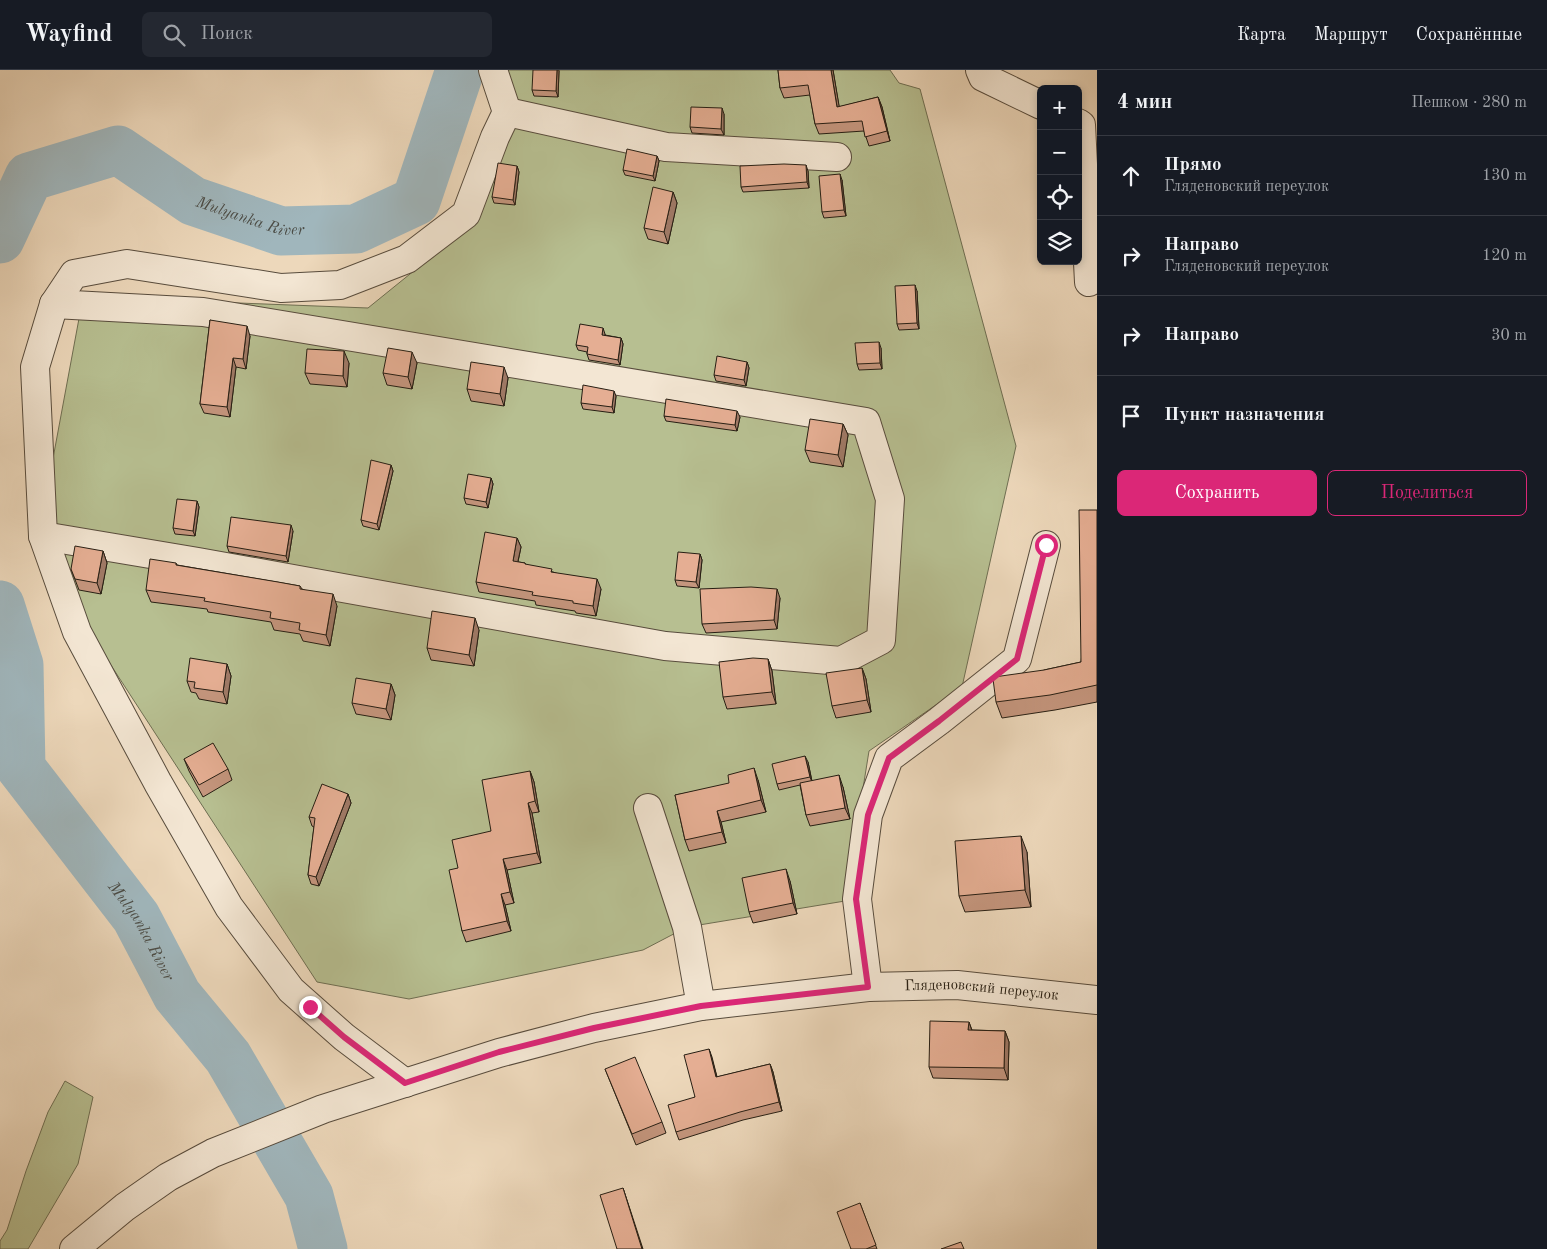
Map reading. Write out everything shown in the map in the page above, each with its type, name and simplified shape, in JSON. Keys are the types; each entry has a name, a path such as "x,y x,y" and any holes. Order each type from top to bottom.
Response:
{"street":[{"path":"405,1083 344,1037 291,990 229,908 158,783 77,632 43,536 35,367 54,304 74,274 127,264 281,288 340,286 407,259 466,214 495,136 507,112 493,70"},
{"path":"980,70 983,77 1037,103"},
{"path":"507,112 666,148 837,157"},
{"path":"1081,130 1089,282"},
{"path":"43,536 665,646 841,661 881,640 890,499 866,422 203,312 54,304"},
{"path":"868,987 856,899 868,815 889,758 1017,659 1046,545"},
{"path":"648,808 687,927 701,1006"},
{"name":"Гляденовский переулок","path":"74,1249 125,1207 168,1176 213,1153 323,1109 499,1052 594,1028 701,1006 868,987 957,985 1097,1000"}],"green space":[{"path":"498,70 890,70 899,83 920,89 1016,446 962,687 869,751 845,901 687,927 643,950 409,999 317,982 36,550 83,297 368,308 452,240 506,93"},
{"path":"65,1081 93,1097 78,1164 28,1249 0,1249 0,1241 7,1230 48,1112"}],"building":[{"path":"533,70 557,70 556,91 532,90"},
{"path":"778,70 831,70 837,107 878,97 887,131 865,137 862,121 815,124 808,85 780,88"},
{"path":"691,107 722,108 721,129 690,127"},
{"path":"627,149 657,156 653,176 623,170"},
{"path":"498,163 517,166 513,200 492,197"},
{"path":"806,165 807,182 741,187 740,166"},
{"path":"840,174 844,210 822,212 819,176"},
{"path":"653,187 673,192 664,232 644,228"},
{"path":"915,285 917,323 897,324 895,286"},
{"path":"210,320 247,326 243,359 233,358 227,407 200,404"},
{"path":"580,324 603,328 602,335 621,338 618,360 587,354 588,347 576,345"},
{"path":"879,342 880,363 857,364 855,343"},
{"path":"388,348 412,352 408,377 383,373"},
{"path":"307,349 344,351 343,376 305,373"},
{"path":"717,356 747,362 744,380 714,375"},
{"path":"471,362 504,367 500,394 467,389"},
{"path":"583,385 614,391 612,407 581,403"},
{"path":"666,399 737,411 735,425 664,416"},
{"path":"810,419 843,424 838,455 805,450"},
{"path":"371,460 391,465 377,524 361,520"},
{"path":"468,474 491,478 486,502 464,498"},
{"path":"177,499 197,501 193,531 173,528"},
{"path":"1079,510 1097,510 1097,685 1050,695 996,702 994,677 1044,670 1081,662"},
{"path":"231,517 291,525 286,556 227,546"},
{"path":"485,532 517,538 513,561 552,569 551,572 597,579 593,606 532,595 533,592 476,582"},
{"path":"75,546 103,551 97,583 75,579 71,569"},
{"path":"678,552 700,554 696,582 675,580"},
{"path":"150,559 300,586 300,589 333,594 326,635 299,630 300,623 270,618 271,612 204,601 205,598 146,590"},
{"path":"751,587 777,589 774,620 702,624 700,589"},
{"path":"432,611 475,618 469,655 427,648"},
{"path":"190,658 227,664 223,692 194,688 195,682 187,681"},
{"path":"753,658 768,659 772,692 723,697 719,662"},
{"path":"862,668 867,700 832,706 826,673"},
{"path":"356,678 391,684 386,709 352,703"},
{"path":"213,743 228,769 199,785 184,759"},
{"path":"805,756 810,777 777,784 772,764"},
{"path":"754,768 761,800 717,811 722,832 685,840 675,795 729,783 728,775"},
{"path":"530,771 535,801 528,803 537,853 503,859 510,892 501,894 507,921 462,931 449,870 458,868 452,840 491,831 482,780"},
{"path":"839,775 845,808 806,815 800,783"},
{"path":"322,784 348,794 316,877 308,875 315,818 309,817"},
{"path":"1021,836 1025,890 959,896 955,841"},
{"path":"786,869 793,903 749,912 742,878"},
{"path":"930,1021 969,1022 968,1030 1005,1031 1004,1068 929,1067"},
{"path":"709,1049 716,1077 770,1064 779,1102 676,1132 668,1105 695,1097 684,1055"},
{"path":"635,1057 662,1122 632,1134 605,1069"},
{"path":"623,1188 642,1249 617,1249 600,1195"},
{"path":"860,1203 876,1245 866,1249 851,1249 837,1212"},
{"path":"961,1242 964,1249 941,1249"}],"waterway":[{"name":"Mulyanka River","path":"0,239 29,177 118,150 193,201 281,231 356,229 416,201 460,70"},
{"name":"Mulyanka River","path":"0,605 19,665 21,768 136,917 177,995 228,1057 309,1196 323,1249"}],"route":[{"path":"310,1007 344,1037 405,1083 499,1052 594,1028 701,1006 868,987 856,899 868,815 889,758 1017,659 1046,545"}]}
